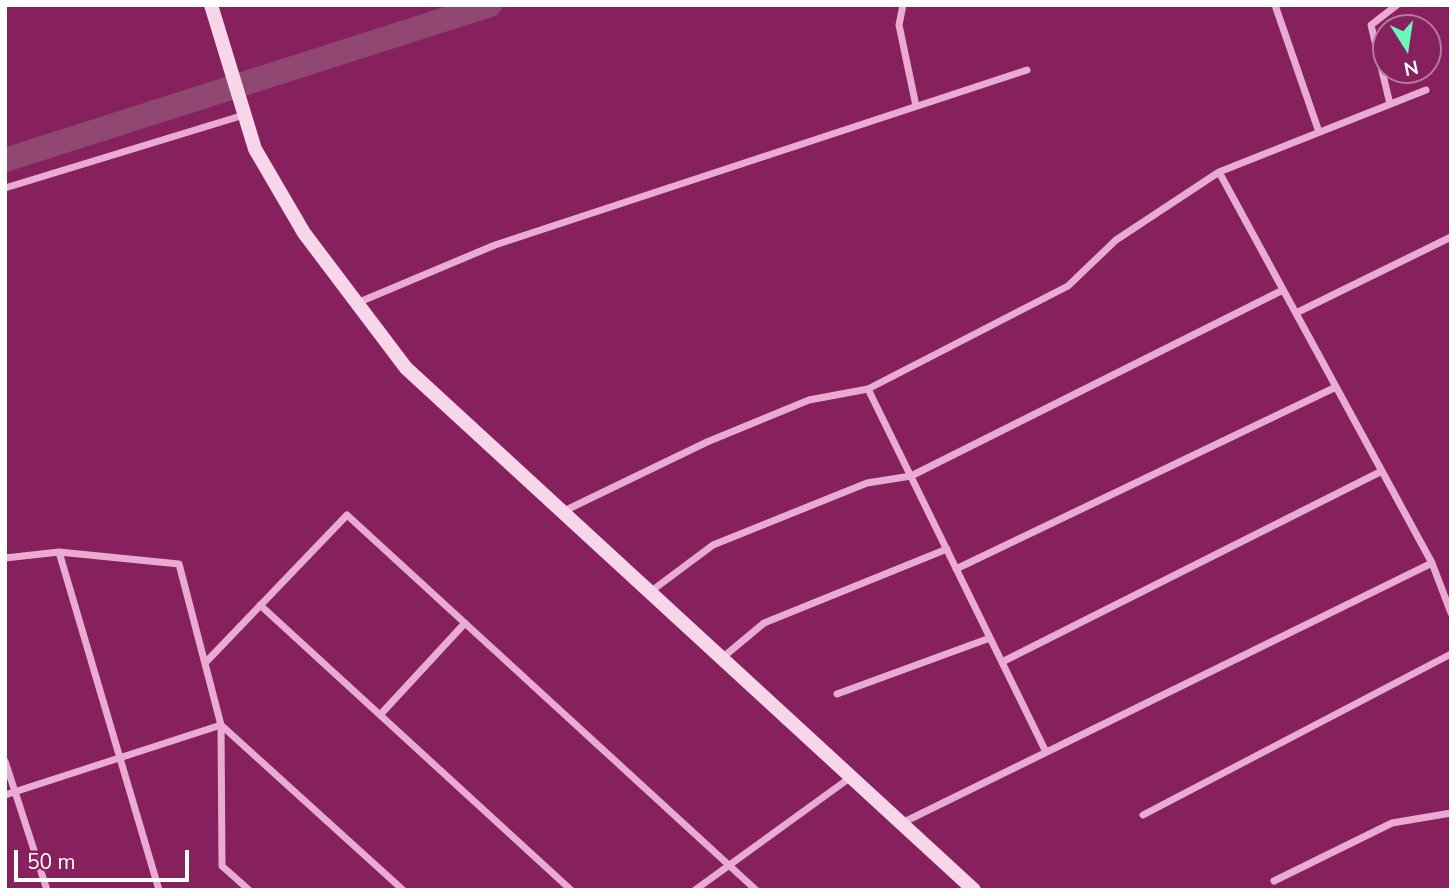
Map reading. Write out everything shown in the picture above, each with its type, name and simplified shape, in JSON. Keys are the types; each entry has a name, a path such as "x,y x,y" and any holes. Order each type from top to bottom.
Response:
{"street":[{"path":"211,5 255,149 304,233 406,368 974,890"},
{"path":"902,5 899,25 916,106"},
{"path":"1275,5 1319,132"},
{"path":"1390,104 1371,25 1397,5"},
{"path":"357,303 495,245 1027,70"},
{"path":"562,512 707,442 797,405 868,389 1068,286 1116,240 1219,172 1426,90"},
{"path":"5,188 244,110"},
{"path":"1219,172 1432,563 1451,613"},
{"path":"1296,313 1451,237"},
{"path":"650,592 713,545 867,483 911,476 1283,290"},
{"path":"956,569 1336,387"},
{"path":"868,389 1046,752"},
{"path":"1002,662 1382,471"},
{"path":"207,661 348,515 755,890"},
{"path":"722,659 764,623 947,549"},
{"path":"5,558 59,552 179,565 207,661 221,725 222,866 249,890"},
{"path":"59,552 159,890"},
{"path":"901,823 1432,563"},
{"path":"260,605 571,890"},
{"path":"380,715 465,623"},
{"path":"837,694 990,638"},
{"path":"1143,815 1451,654"},
{"path":"5,794 221,725"},
{"path":"221,725 403,890"},
{"path":"5,761 47,890"},
{"path":"695,890 851,777"},
{"path":"1274,881 1392,823 1451,813"}],"waterway":[{"path":"5,160 490,5"}]}
